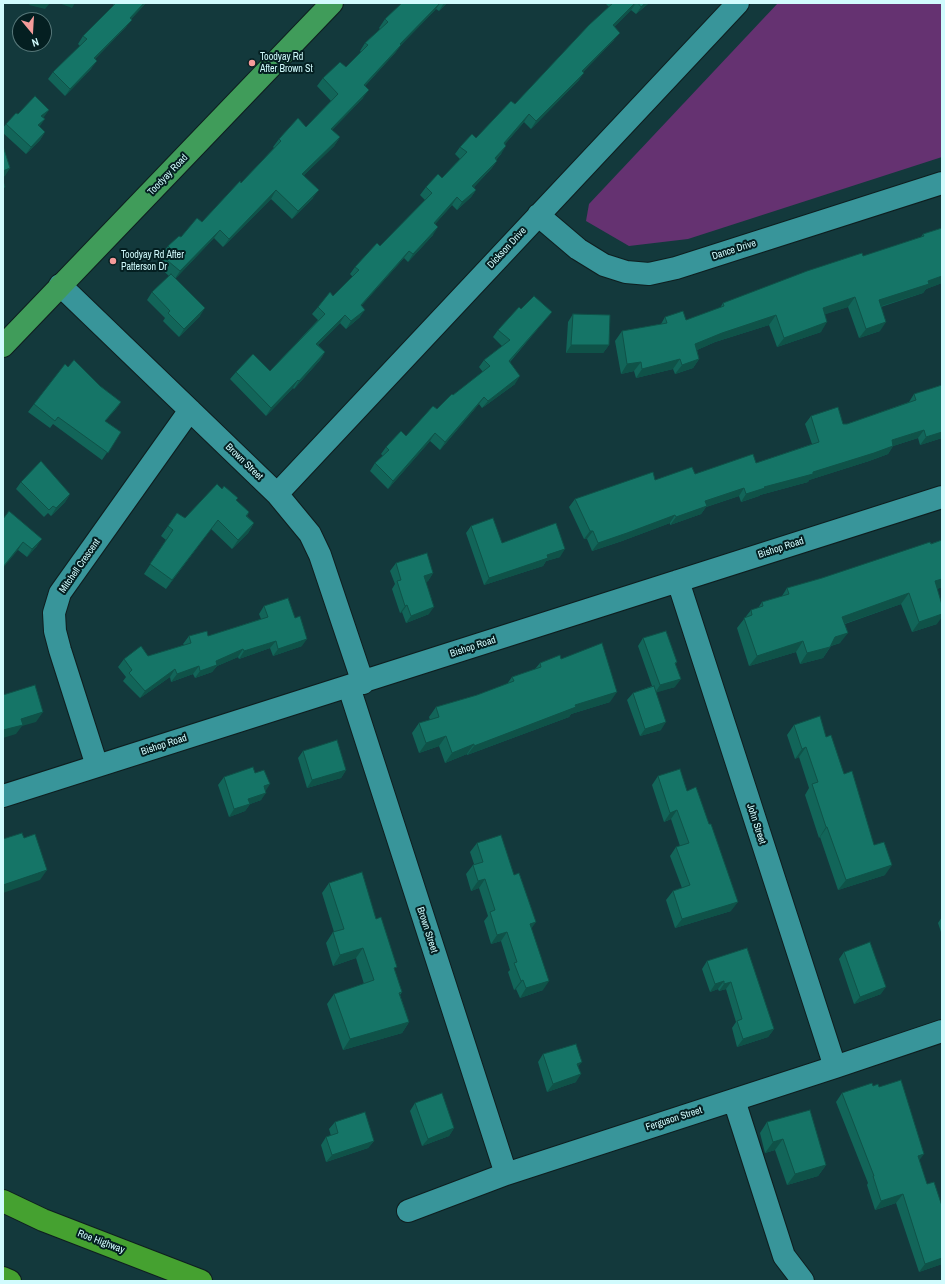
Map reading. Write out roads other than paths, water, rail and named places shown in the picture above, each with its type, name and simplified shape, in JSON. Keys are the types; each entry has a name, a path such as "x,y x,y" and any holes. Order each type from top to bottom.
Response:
{"highway":[{"name":"Roe Highway","path":"3,1201 43,1220 201,1281"},
{"path":"3,1278 10,1281"}],"main road":[{"name":"Toodyay Road","path":"3,346 60,285 165,179 332,3"}],"street":[{"name":"Dickson Drive","path":"277,494 738,3"},
{"name":"Dance Drive","path":"538,216 578,249 604,265 626,272 649,274 676,268 942,183"},
{"name":"Brown Street","path":"60,285 277,494 310,534 320,555 356,685 506,1174"},
{"name":"Mitchell Crescent","path":"97,766 60,650 55,631 54,613 60,594 190,410"},
{"name":"Bishop Road","path":"3,796 356,685 942,497"},
{"name":"John Street","path":"678,582 835,1067"},
{"name":"Ferguson Street","path":"408,1211 506,1174 942,1031"},
{"path":"734,1100 784,1256 803,1281"}],"place":[{"name":"Toodyay Rd After Brown St","path":"252,63"},
{"name":"Toodyay Rd After Patterson Dr","path":"113,261"}]}
